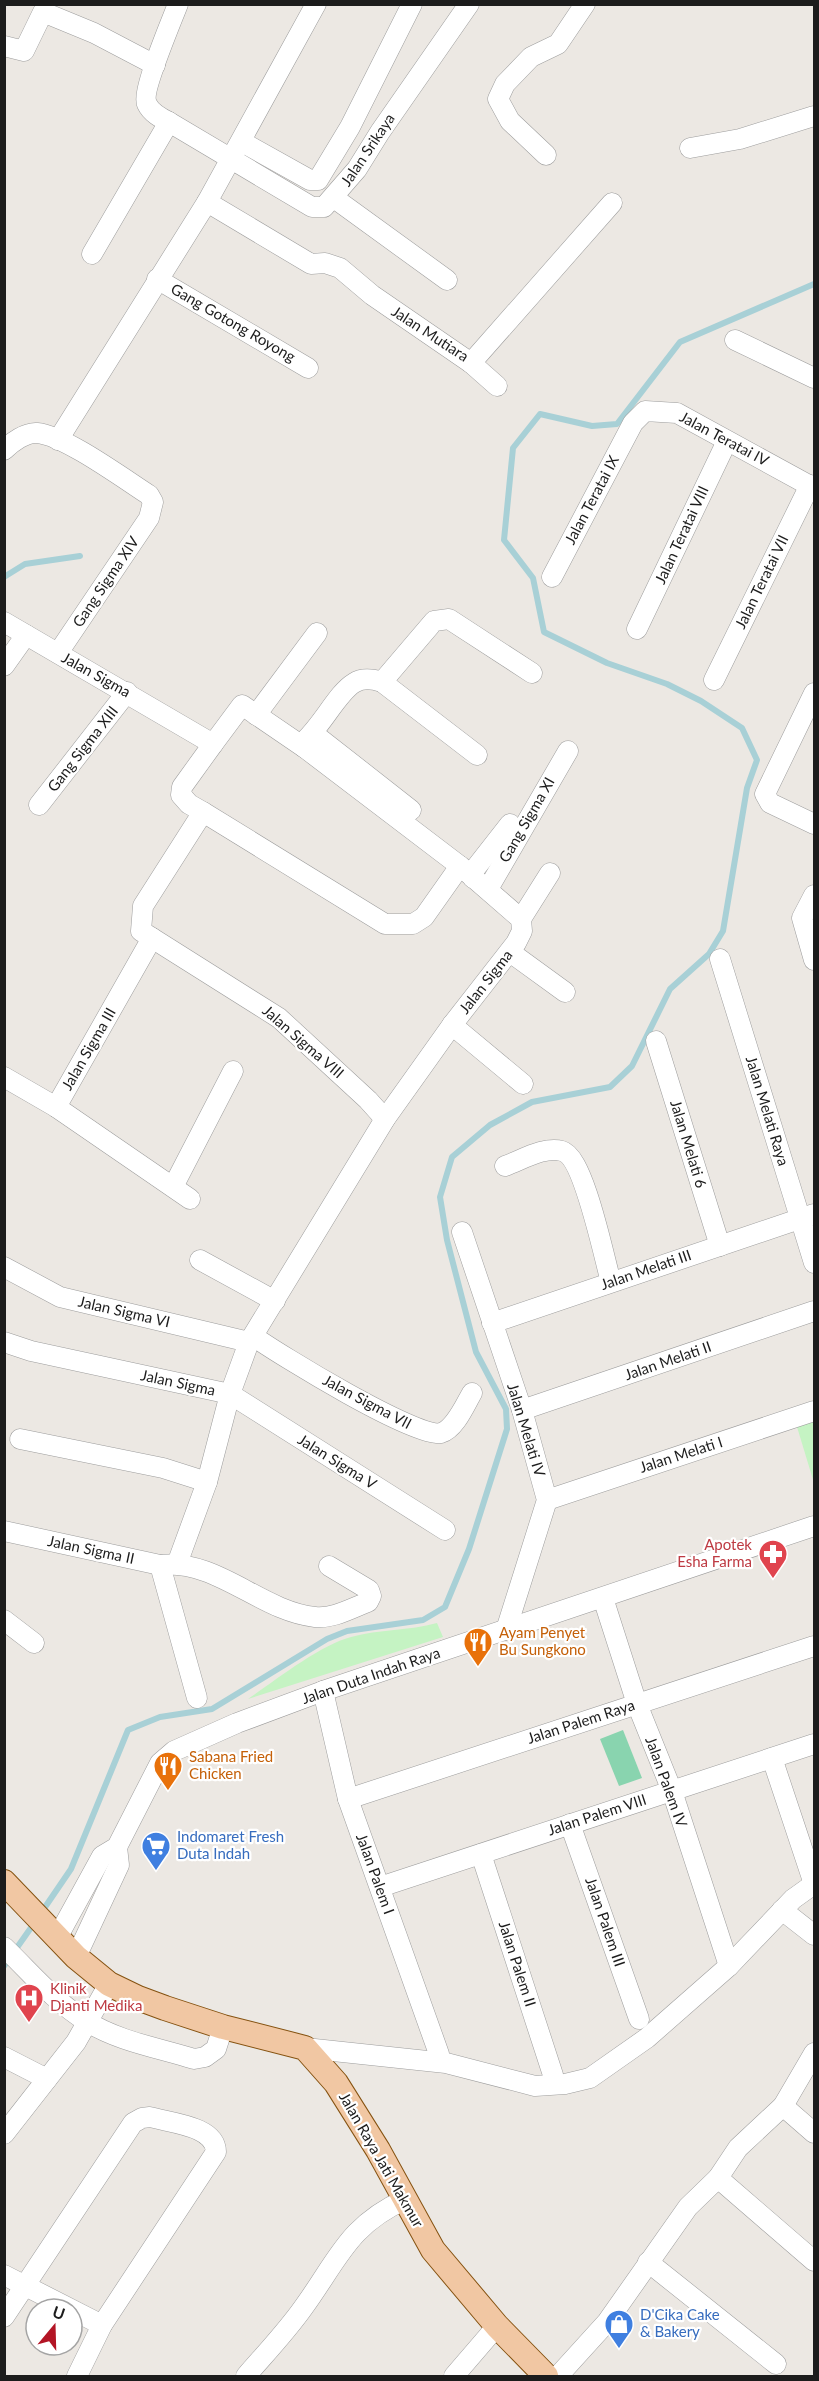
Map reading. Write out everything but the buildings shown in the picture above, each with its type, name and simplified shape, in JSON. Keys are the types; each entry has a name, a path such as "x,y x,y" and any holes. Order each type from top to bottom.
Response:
{"main road":[{"path":"11,1894 76,1957 109,1983 138,1998 223,2027 305,2048"},
{"name":"Jalan Raya Jati Makmur","path":"305,2048 336,2083 406,2199 433,2250 497,2326 546,2376"}],"street":[{"path":"4,46 24,51 43,12 93,33 155,65 178,4"},
{"path":"4,450 13,441 36,433 58,440 207,202 316,4"},
{"path":"242,142 310,180 318,180 355,117 412,4"},
{"name":"Jalan Srikaya","path":"155,65 147,104 154,113 312,207 324,207 357,169 469,4"},
{"path":"546,155 510,121 498,99 505,84 531,57 558,44 585,4"},
{"path":"690,148 740,139 814,116"},
{"path":"92,254 169,122"},
{"path":"334,198 447,280"},
{"name":"Jalan Mutiara","path":"207,202 311,264 325,263 340,268 372,295 471,363 612,203"},
{"name":"Gang Gotong Royong","path":"157,279 308,368"},
{"path":"735,340 814,378"},
{"path":"471,363 497,386"},
{"name":"Jalan Teratai IV","path":"633,423 645,411 677,413 812,486"},
{"name":"Jalan Teratai IX","path":"552,577 633,423"},
{"name":"Gang Sigma XIV","path":"58,440 149,495 153,502 152,509 58,653"},
{"name":"Jalan Teratai VIII","path":"637,629 727,441"},
{"name":"Jalan Teratai VII","path":"714,680 812,486"},
{"path":"382,682 434,621 443,618 449,619 532,673"},
{"name":"Jalan Sigma","path":"4,622 213,744"},
{"path":"256,716 317,633"},
{"path":"4,666 26,635"},
{"path":"309,741 354,683 367,679 382,682 477,755"},
{"name":"Gang Sigma XIII","path":"39,805 127,692"},
{"path":"814,693 765,794 770,803 814,824"},
{"path":"411,810 309,741 256,716 242,705 182,787 181,795 189,804 385,924 413,924 474,878"},
{"path":"309,741 521,919"},
{"name":"Gang Sigma XI","path":"474,878 568,751"},
{"path":"152,938 141,931 143,906 203,812"},
{"path":"474,878 474,870 510,824"},
{"name":"Jalan Sigma","path":"4,1342 31,1351 230,1394 251,1339 385,1119 452,1025 510,952 522,931 521,919 550,873"},
{"path":"814,895 802,918 809,931 814,960"},
{"name":"Jalan Sigma III","path":"4,1077 56,1107 152,938"},
{"name":"Jalan Sigma VIII","path":"152,938 279,1017 368,1100 385,1119"},
{"path":"510,952 566,992"},
{"name":"Jalan Melati Raya","path":"720,959 808,1216 814,1263"},
{"path":"452,1025 524,1084"},
{"name":"Jalan Melati 6","path":"656,1041 720,1246"},
{"path":"174,1185 233,1071"},
{"path":"56,1107 174,1185 190,1199"},
{"path":"505,1166 544,1151 560,1150 568,1153 580,1173 611,1282"},
{"name":"Jalan Melati III","path":"492,1323 808,1216"},
{"name":"Jalan Melati IV","path":"462,1232 522,1410 547,1500"},
{"path":"200,1260 275,1301"},
{"name":"Jalan Sigma VI","path":"4,1267 60,1297 251,1339"},
{"name":"Jalan Melati II","path":"522,1410 814,1311"},
{"name":"Jalan Sigma VII","path":"251,1339 387,1414 430,1433 442,1433 449,1428 472,1394"},
{"path":"194,1690 169,1564 207,1482 230,1394"},
{"name":"Jalan Sigma V","path":"230,1394 445,1530"},
{"name":"Jalan Melati I","path":"547,1500 814,1411"},
{"path":"20,1439 163,1467 207,1482"},
{"path":"506,1630 547,1500"},
{"name":"Jalan Duta Indah Raya","path":"49,1931 102,1856 117,1847 160,1763 174,1751 237,1723 322,1691 814,1526"},
{"name":"Jalan Sigma II","path":"4,1531 169,1564 197,1567 291,1611 316,1617 330,1616 368,1602 371,1596 369,1590 329,1566"},
{"name":"Jalan Palem IV","path":"603,1598 637,1704 672,1791 729,1966"},
{"path":"4,1620 34,1643"},
{"name":"Jalan Palem Raya","path":"348,1799 814,1646"},
{"name":"Jalan Palem I","path":"322,1691 348,1799 439,2054"},
{"name":"Jalan Palem VIII","path":"380,1887 814,1744"},
{"path":"305,2048 446,2064 535,2086 565,2084 590,2078 625,2055 729,1966 814,1884 772,1758"},
{"name":"Jalan Palem III","path":"570,1824 639,2019"},
{"name":"Jalan Duta Indah Raya","path":"76,1957 119,1865 117,1847"},
{"name":"Jalan Palem II","path":"481,1854 553,2075"},
{"path":"786,1913 814,1935"},
{"path":"9,1952 44,1989 87,2022 111,2033 194,2059 205,2056 216,2049 223,2027"},
{"path":"4,2134 75,2042 109,1983"},
{"path":"558,2376 606,2322 688,2207 718,2178 738,2148 783,2106 814,2053"},
{"path":"4,2057 47,2079"},
{"path":"783,2106 814,2133"},
{"path":"4,2317 133,2123 150,2117 209,2134 216,2144 216,2152 102,2325 77,2376"},
{"path":"718,2178 814,2261"},
{"path":"246,2376 301,2311 338,2254 359,2229 379,2211 406,2199"},
{"path":"648,2262 776,2364"},
{"path":"4,2275 26,2284 102,2325"},
{"path":"454,2376 497,2326"}],"green space":[{"path":"814,1411 814,1483 794,1417"},
{"path":"437,1623 443,1637 248,1699 298,1664 339,1641 362,1634"},
{"path":"623,1730 642,1778 619,1786 600,1739"}],"waterway":[{"path":"41,1913 71,1869 128,1730 160,1717 212,1709 327,1639 347,1631 423,1620 445,1607 469,1549 507,1429 506,1409 476,1352 447,1240 440,1197 452,1157 490,1125 532,1102 610,1087 632,1066 670,989 709,954 723,931 747,788 757,760 742,728 701,701 667,684 607,663 544,632 533,578 504,540 513,448 540,414 592,426 617,424 680,342 814,284"},
{"path":"4,577 25,564 80,556"},
{"path":"4,1966 35,1922"}],"place":[{"name":"Apotek Esha Farma","path":"773,1580"},
{"name":"Ayam Penyet Bu Sungkono","path":"478,1668"},
{"name":"Sabana Fried Chicken","path":"168,1792"},
{"name":"Indomaret Fresh Duta Indah","path":"156,1872"},
{"name":"Klinik Djanti Medika","path":"29,2024"},
{"name":"D'Cika Cake & Bakery","path":"619,2350"}]}
